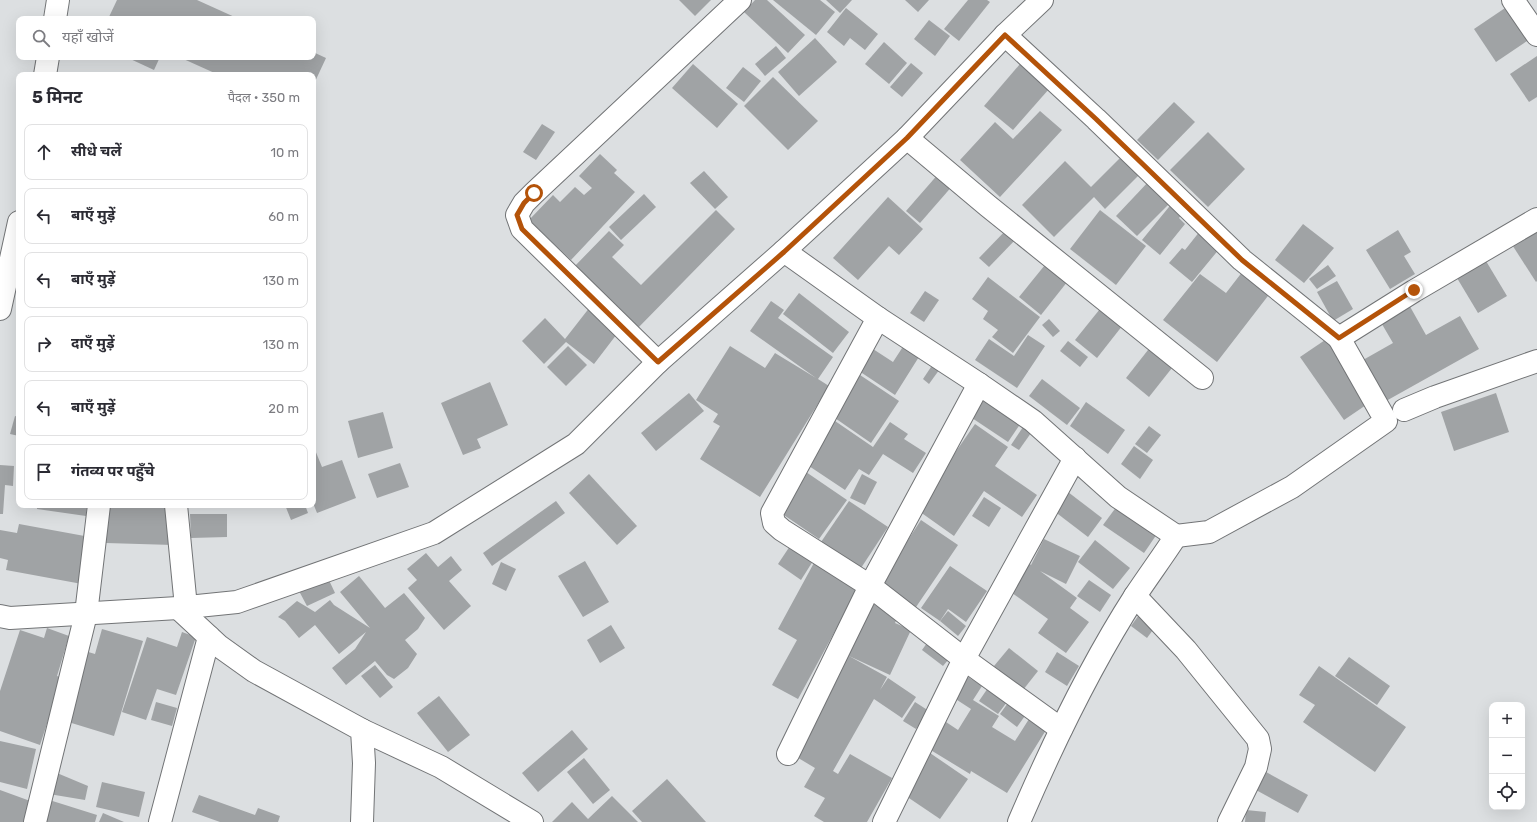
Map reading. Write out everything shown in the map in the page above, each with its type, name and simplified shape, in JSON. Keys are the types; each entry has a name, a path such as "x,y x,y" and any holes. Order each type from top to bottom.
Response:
{"street":[{"path":"55,16 58,0"},
{"path":"658,362 522,229 517,215 524,203 534,193 740,0"},
{"path":"0,616 10,618 86,614 182,608 237,602 434,533 576,444 658,362 784,252 907,138 1005,35 1042,0"},
{"path":"1513,0 1537,35"},
{"path":"784,252 878,318 1033,421 1118,497 1176,536 1209,532 1292,487 1386,421 1339,338 1242,260 1096,119 1005,35"},
{"path":"46,72 48,60"},
{"path":"907,138 988,206 1202,378"},
{"path":"1339,338 1414,290 1537,219"},
{"path":"0,309 16,242"},
{"path":"878,318 772,513 774,523 782,530 870,586 964,659 1061,729"},
{"path":"1404,410 1435,397 1537,361"},
{"path":"788,754 870,586 979,384"},
{"path":"884,822 964,659 1075,458"},
{"path":"35,822 86,614 98,508"},
{"path":"176,508 182,608 219,646 254,671 362,730 441,767 532,822"},
{"path":"1019,822 1061,729 1106,646 1135,596 1176,536"},
{"path":"1135,596 1186,650 1258,740 1260,749 1256,766 1229,822"},
{"path":"160,822 209,637"},
{"path":"362,730 364,763 362,822"}],"building":[{"path":"117,0 197,0 232,16 109,16"},
{"path":"679,0 711,0 695,16"},
{"path":"755,0 767,0 805,35 788,53 744,12"},
{"path":"773,0 820,0 835,12 816,35"},
{"path":"826,0 852,0 840,13"},
{"path":"905,0 929,0 918,12"},
{"path":"968,0 987,0 990,2 959,41 944,29"},
{"path":"1511,4 1533,37 1496,62 1474,29"},
{"path":"846,8 878,34 865,50 850,38 844,46 827,32"},
{"path":"929,20 950,36 935,56 914,39"},
{"path":"815,38 837,62 799,96 778,72"},
{"path":"884,42 907,63 889,84 865,64"},
{"path":"776,46 786,58 765,76 755,64"},
{"path":"316,53 326,58 316,80 316,72 212,72 186,60 316,60"},
{"path":"1537,56 1537,97 1529,102 1510,74"},
{"path":"132,60 159,60 154,70"},
{"path":"911,63 923,73 902,97 890,87"},
{"path":"693,64 738,104 717,128 672,88"},
{"path":"1020,64 1049,89 1013,130 984,106"},
{"path":"743,67 761,81 744,102 726,88"},
{"path":"773,77 818,121 788,150 744,106"},
{"path":"1174,102 1195,122 1158,160 1137,140"},
{"path":"1040,111 1062,130 1000,197 960,160 995,122 1013,139"},
{"path":"542,124 555,132 536,160 523,152"},
{"path":"1208,132 1245,169 1208,207 1170,170"},
{"path":"1125,153 1143,171 1105,209 1094,197 1054,237 1022,205 1065,161 1091,187"},
{"path":"600,154 617,170 614,173 635,192 571,260 529,220 553,195 560,202 575,187 584,195 592,188 579,176"},
{"path":"704,171 728,197 715,209 690,183"},
{"path":"940,172 954,184 920,223 906,211"},
{"path":"1150,180 1172,201 1137,236 1116,216"},
{"path":"644,194 656,207 621,240 609,227"},
{"path":"888,197 923,229 899,255 889,246 858,280 833,258"},
{"path":"1173,202 1184,211 1179,218 1185,224 1160,255 1142,240"},
{"path":"716,210 735,229 636,330 573,268 609,231 624,245 612,257 641,285"},
{"path":"1100,210 1146,246 1116,285 1070,249"},
{"path":"1537,222 1537,281 1536,282 1509,240"},
{"path":"1303,224 1334,248 1304,283 1275,260"},
{"path":"1009,227 1019,236 989,267 979,258"},
{"path":"1398,230 1411,252 1404,256 1415,274 1390,289 1366,250"},
{"path":"1200,231 1220,248 1192,282 1169,263 1182,248 1185,250"},
{"path":"1053,255 1075,272 1041,315 1019,297"},
{"path":"1483,256 1507,296 1478,313 1454,273"},
{"path":"1328,265 1336,276 1317,289 1309,279"},
{"path":"1243,271 1271,292 1217,362 1163,320 1200,274 1226,293"},
{"path":"988,277 1040,317 1013,353 992,337 998,330 983,319 988,311 972,299"},
{"path":"1337,281 1353,309 1333,321 1317,292"},
{"path":"925,291 939,300 924,322 910,313"},
{"path":"799,293 849,332 833,353 783,314"},
{"path":"1108,299 1130,316 1097,358 1075,340"},
{"path":"771,301 784,310 778,318 833,357 818,379 829,386 760,497 700,459 720,426 713,422 718,414 696,400 730,346 765,368 775,353 816,378 750,331"},
{"path":"1408,303 1426,335 1460,316 1479,349 1386,401 1363,360 1393,343 1379,319"},
{"path":"590,307 620,330 594,364 566,342 544,364 522,341 545,318 565,339"},
{"path":"1049,319 1060,331 1053,337 1042,325"},
{"path":"1028,335 1045,346 1017,388 975,360 989,339 1014,356"},
{"path":"1159,336 1183,354 1149,397 1126,378"},
{"path":"1328,338 1369,403 1344,420 1300,357"},
{"path":"1068,341 1088,357 1080,367 1060,351"},
{"path":"906,342 922,352 895,395 859,371 873,349 893,362"},
{"path":"568,346 587,365 566,386 547,367"},
{"path":"935,361 942,366 929,384 923,379"},
{"path":"860,375 899,401 871,443 832,416"},
{"path":"1042,379 1080,408 1067,425 1029,396"},
{"path":"490,382 508,425 477,439 481,448 463,455 441,403"},
{"path":"983,389 1025,417 1008,442 966,414"},
{"path":"689,393 704,411 656,451 641,433"},
{"path":"1496,393 1509,432 1454,451 1441,412"},
{"path":"1086,402 1125,430 1108,454 1070,426"},
{"path":"383,412 393,448 358,458 348,421"},
{"path":"15,416 16,416 16,435 10,434"},
{"path":"835,421 873,447 890,422 908,434 904,439 926,453 913,473 883,454 869,475 859,469 845,490 806,464"},
{"path":"975,424 1008,447 995,466 1037,495 1022,517 984,491 954,536 916,509"},
{"path":"1149,426 1161,435 1147,453 1135,444"},
{"path":"1023,427 1031,433 1019,450 1011,445"},
{"path":"1134,446 1153,460 1140,479 1121,464"},
{"path":"316,452 322,467 342,460 356,498 317,513 315,508"},
{"path":"400,463 409,487 377,498 368,474"},
{"path":"0,465 14,466 13,486 5,485 3,514 0,514"},
{"path":"806,472 847,500 819,539 778,511"},
{"path":"589,474 637,526 617,545 569,493"},
{"path":"862,474 877,482 865,505 850,498"},
{"path":"1068,492 1102,518 1088,537 1054,511"},
{"path":"984,497 1001,508 989,527 972,516"},
{"path":"556,501 565,513 492,566 483,553"},
{"path":"849,501 888,527 861,568 821,542"},
{"path":"1117,506 1157,534 1144,553 1103,525"},
{"path":"37,508 87,508 86,516"},
{"path":"107,508 174,508 173,545 106,543"},
{"path":"286,508 306,508 308,513 291,520"},
{"path":"190,514 227,514 227,537 191,538"},
{"path":"921,520 958,545 914,610 875,584 905,538 908,540"},
{"path":"19,524 90,537 82,584 6,570 8,560 0,558 0,530 17,533"},
{"path":"1044,539 1080,556 1066,584 1040,571 1077,598 1070,608 1089,622 1066,653 1038,633 1048,619 1008,590 1028,562 1031,565"},
{"path":"1095,540 1130,568 1113,589 1078,562"},
{"path":"790,546 813,561 801,580 778,564"},
{"path":"426,553 438,567 451,556 462,570 449,581 471,606 444,630 408,588 417,580 407,569"},
{"path":"585,561 609,602 583,617 558,576"},
{"path":"815,561 860,585 798,699 772,685 797,640 778,629"},
{"path":"501,562 516,569 506,591 492,584"},
{"path":"950,566 987,591 966,622 948,609 940,621 921,608"},
{"path":"359,576 385,608 404,593 425,618 418,629 405,640 417,654 408,668 394,679 387,675 375,661 346,685 332,668 355,649 366,632 339,654 315,625 299,638 285,621 278,617 297,601 315,612 330,600 334,605 370,628 340,592"},
{"path":"328,578 335,593 307,606 299,591"},
{"path":"1089,580 1111,595 1100,612 1077,596"},
{"path":"869,602 898,616 895,623 911,630 890,675 849,656 887,677 880,690 888,678 916,697 902,718 874,699 833,771 838,774 850,754 892,778 867,822 824,822 814,816 825,798 804,787 815,768 790,753"},
{"path":"948,611 966,626 958,636 940,621"},
{"path":"1141,612 1158,623 1147,638 1131,626"},
{"path":"611,625 625,648 600,663 587,640"},
{"path":"47,628 69,636 57,676 62,678 40,745 0,731 0,691 20,630 44,638"},
{"path":"102,629 143,641 114,736 65,721 85,651 95,654"},
{"path":"182,632 196,637 176,695 157,689 146,720 122,712 147,637 177,647"},
{"path":"927,643 948,660 943,666 922,650"},
{"path":"1009,648 1038,671 1023,690 994,666"},
{"path":"1057,652 1079,666 1067,686 1045,672"},
{"path":"1349,657 1390,686 1377,705 1335,676"},
{"path":"375,665 393,687 380,698 361,676"},
{"path":"1319,666 1406,727 1375,772 1303,722 1315,705 1299,695"},
{"path":"968,677 982,686 973,700 999,716 992,727 1015,741 1029,719 1046,730 1007,793 971,771 970,774 929,749 946,722 958,730 971,709 954,698"},
{"path":"990,685 1010,698 998,714 979,701"},
{"path":"439,696 470,735 448,752 417,713"},
{"path":"1010,700 1027,713 1017,727 1000,714"},
{"path":"156,702 177,708 172,726 151,720"},
{"path":"915,702 929,711 916,729 903,721"},
{"path":"572,730 588,749 538,792 522,773"},
{"path":"0,741 36,749 27,789 0,782"},
{"path":"930,753 968,779 940,819 903,794"},
{"path":"584,758 610,790 593,804 567,772"},
{"path":"1266,772 1308,795 1298,813 1256,790"},
{"path":"57,773 88,786 85,800 49,794"},
{"path":"667,779 706,822 642,822 632,811"},
{"path":"102,782 145,792 139,817 96,807"},
{"path":"0,790 33,802 26,822 0,822"},
{"path":"199,795 255,815 258,808 280,816 278,822 220,822 192,812"},
{"path":"612,796 638,822 552,822 572,802 588,819"},
{"path":"43,798 97,815 95,822 37,822"},
{"path":"1246,810 1266,812 1265,822 1245,822"},
{"path":"103,813 124,822 99,822"}],"route":[{"path":"534,193 524,203 517,215 522,229 658,362 784,252 907,138 1005,35 1096,119 1242,260 1339,338 1414,290"}]}
